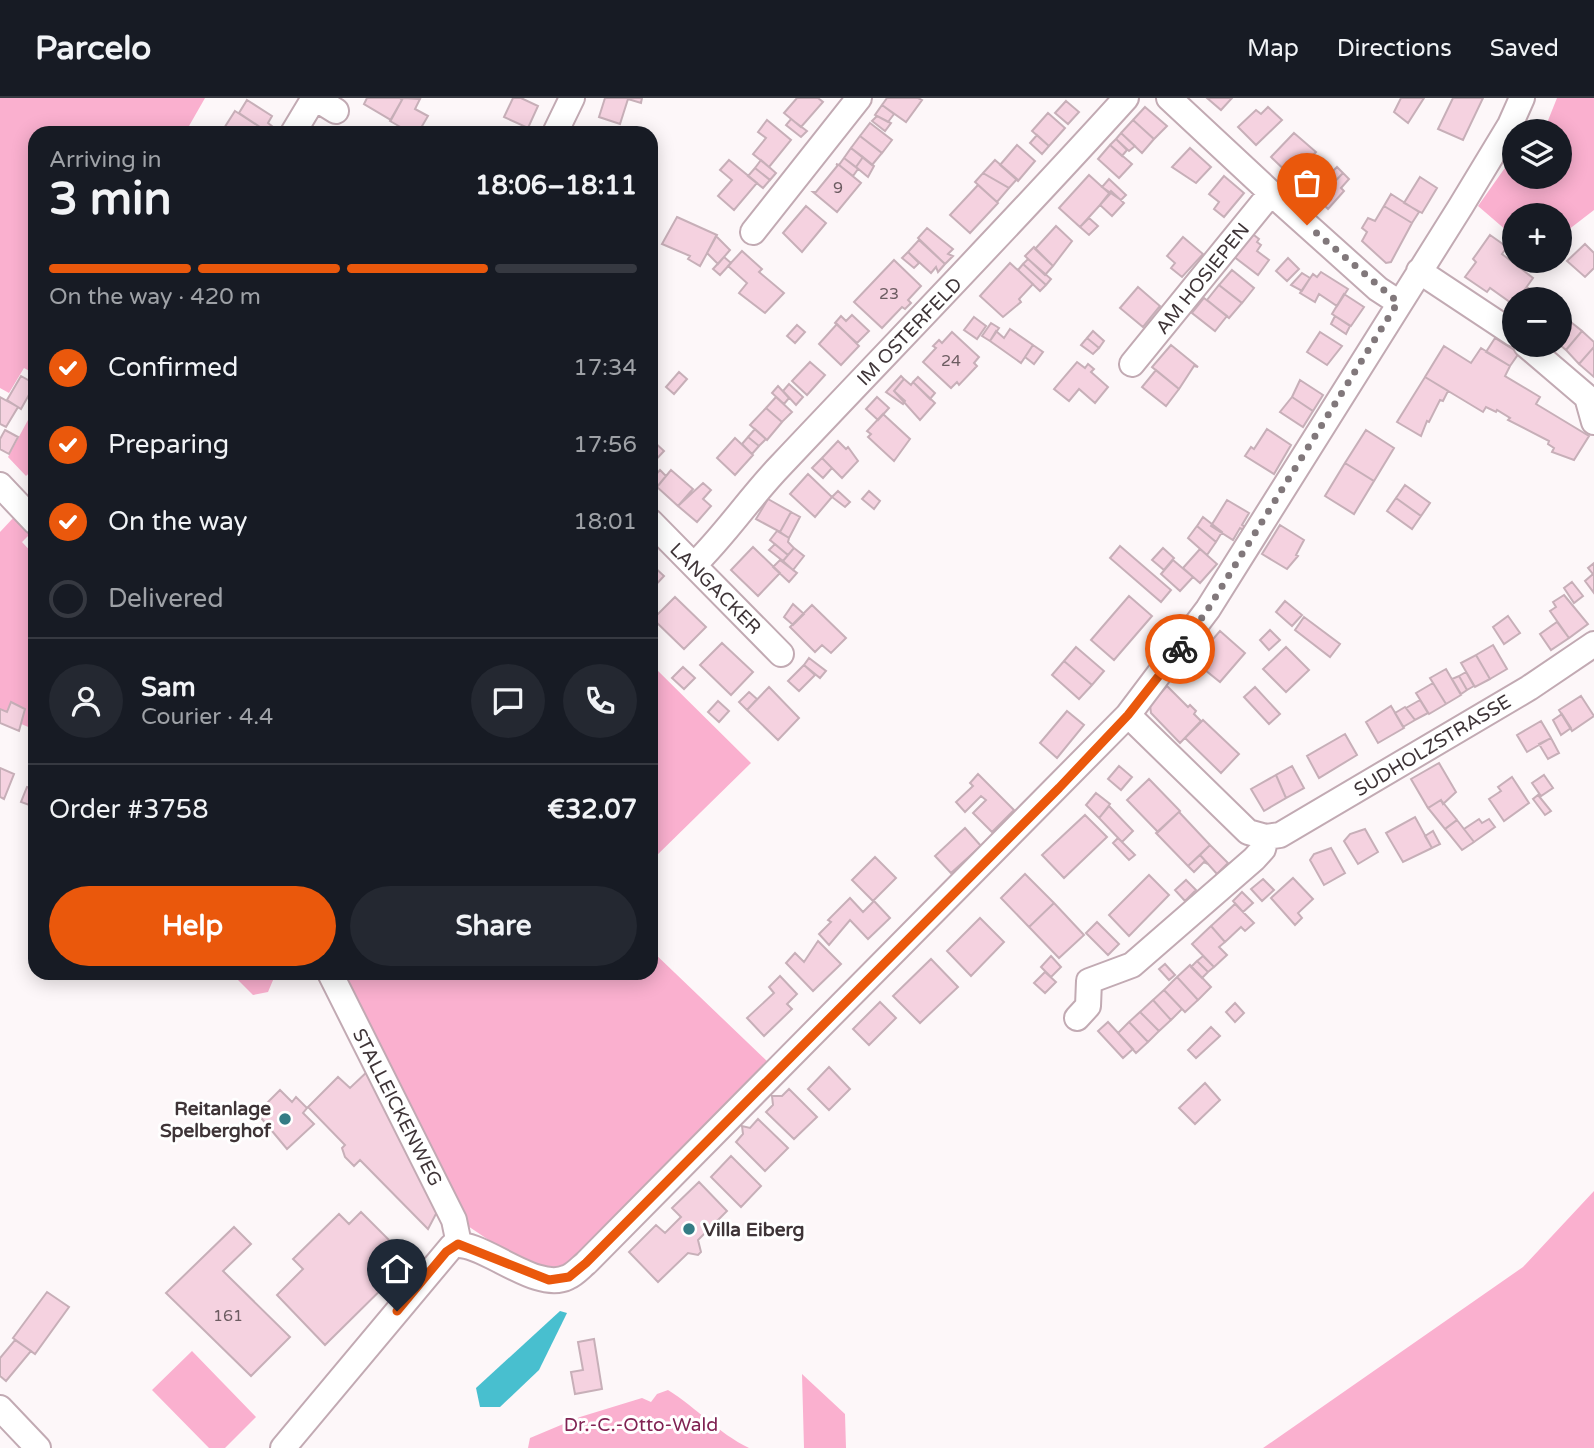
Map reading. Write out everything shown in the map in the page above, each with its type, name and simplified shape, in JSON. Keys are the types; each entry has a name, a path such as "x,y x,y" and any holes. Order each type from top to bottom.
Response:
{"street":[{"path":"558,126 572,98"},
{"path":"753,232 859,98"},
{"name":"IM OSTERFELD","path":"694,565 778,468 1005,232 1126,98"},
{"path":"1169,98 1378,289 1398,302"},
{"path":"283,1448 446,1252 458,1244 549,1280 569,1277 586,1263 1128,715 1208,609 1510,125 1522,98"},
{"path":"299,126 321,102"},
{"name":"AM HOSIEPEN","path":"1132,364 1271,193"},
{"path":"1419,271 1502,326"},
{"path":"1541,357 1591,397 1594,422"},
{"path":"0,485 28,515"},
{"name":"LANGACKER","path":"658,529 781,654"},
{"name":"SUDHOLZSTRASSE","path":"1266,837 1280,835 1382,775 1529,688 1594,644"},
{"path":"1077,1018 1088,1006 1089,981 1132,965 1254,859 1263,849 1266,837 1248,832 1128,715"},
{"name":"STALLEICKENWEG","path":"334,980 454,1220 458,1244"},
{"path":"0,1408 38,1448"}],"green space":[{"path":"0,98 205,98 189,126 28,126 28,370 24,368 9,393 0,388"},
{"path":"1557,98 1594,98 1594,210 1572,227 1572,203 1502,203 1502,227 1478,206 1502,172 1502,189 1572,189 1572,119 1549,119"},
{"path":"28,420 28,474 26,476 8,457"},
{"path":"15,516 28,527 28,536 22,542 28,548 28,727 0,715 0,532"},
{"path":"658,671 751,763 658,854"},
{"path":"658,957 770,1064 576,1262 549,1269 505,1251 459,1220 346,980 658,980"},
{"path":"238,980 273,980 268,992 253,995"},
{"path":"1594,1191 1594,1448 1263,1448 1523,1267"},
{"path":"192,1351 256,1417 225,1448 209,1448 152,1390"},
{"path":"802,1374 845,1414 846,1448 804,1448"},
{"name":"Dr.-C.-Otto-Wald","path":"668,1390 727,1435 749,1448 528,1448 530,1438 580,1417 642,1398 651,1402 657,1394"}],"water":[{"path":"560,1311 567,1313 539,1370 500,1407 480,1407 476,1388"}],"building":[{"path":"367,98 402,100 391,120 364,104"},
{"path":"403,98 420,99 415,109 428,116 422,126 399,126 390,121"},
{"path":"513,98 521,98 538,106 529,126 504,117"},
{"path":"605,98 642,98 641,103 628,99 620,124 599,117"},
{"path":"797,98 818,98 823,102 801,127 784,113"},
{"path":"887,98 922,100 906,122 882,105"},
{"path":"1207,98 1232,98 1221,110"},
{"path":"1401,98 1424,98 1408,123 1394,112"},
{"path":"1453,98 1483,98 1463,140 1438,129"},
{"path":"247,100 272,116 268,123 272,126 258,126 239,113"},
{"path":"1066,101 1079,112 1068,124 1055,113"},
{"path":"882,105 894,114 888,122 875,115"},
{"path":"1145,107 1167,126 1154,139 1133,120"},
{"path":"1268,107 1282,120 1256,145 1238,127 1256,110 1261,114"},
{"path":"235,111 258,126 225,126"},
{"path":"1048,113 1065,128 1049,146 1032,131"},
{"path":"877,116 891,123 885,131 872,121"},
{"path":"791,119 807,131 801,137 786,125"},
{"path":"767,120 791,140 769,167 753,154 766,138 758,132"},
{"path":"1133,120 1154,139 1142,153 1121,133"},
{"path":"870,123 892,140 882,153 860,136"},
{"path":"1121,133 1135,146 1129,151 1116,139"},
{"path":"1294,133 1316,152 1292,177 1271,157"},
{"path":"1037,135 1049,146 1042,154 1030,143"},
{"path":"860,136 882,153 872,165 851,148"},
{"path":"1116,139 1127,150 1122,156 1110,145"},
{"path":"1017,145 1035,161 1018,181 1000,165"},
{"path":"1110,145 1132,164 1119,178 1098,159"},
{"path":"851,148 863,157 856,167 844,158"},
{"path":"1190,148 1211,167 1196,183 1172,167"},
{"path":"863,157 874,166 868,177 856,167"},
{"path":"844,158 858,169 853,176 839,165"},
{"path":"729,160 757,183 734,210 718,196 732,180 720,170"},
{"path":"761,160 776,173 770,180 755,168"},
{"path":"995,160 1017,179 1009,188 983,173"},
{"path":"836,164 839,165 861,183 837,212 813,192 816,192 838,165"},
{"path":"1337,167 1343,173 1318,199 1309,191 1325,173 1328,176"},
{"path":"755,168 770,180 763,188 748,176"},
{"path":"983,173 1009,188 997,202 975,182"},
{"path":"1343,173 1349,179 1341,188 1344,191 1328,209 1318,199"},
{"path":"1089,175 1110,194 1080,227 1059,208"},
{"path":"1224,176 1244,193 1224,217 1214,209 1219,202 1209,194"},
{"path":"1420,177 1437,188 1422,213 1404,203"},
{"path":"1109,179 1126,195 1121,200 1102,187"},
{"path":"978,185 998,203 970,233 950,215"},
{"path":"1111,191 1124,203 1112,216 1100,205"},
{"path":"1391,194 1419,212 1412,223 1384,206"},
{"path":"806,206 826,223 802,252 783,233"},
{"path":"1384,206 1412,223 1391,262 1386,263 1362,241 1367,232 1362,228 1368,218 1375,221"},
{"path":"677,217 717,235 700,266 688,259 690,256 662,244"},
{"path":"1089,218 1098,226 1089,235 1080,227"},
{"path":"1056,226 1072,241 1053,266 1035,249"},
{"path":"927,228 953,249 948,254 953,256 945,264 918,238"},
{"path":"1250,232 1259,239 1257,242 1261,245 1257,251 1269,260 1258,275 1233,256"},
{"path":"1490,235 1502,243 1502,273 1527,273 1533,278 1527,287 1502,287 1502,296 1490,288 1487,292 1465,277 1476,262 1473,259"},
{"path":"716,236 730,250 718,264 707,253"},
{"path":"1183,237 1203,254 1182,277 1171,268 1175,263 1167,256"},
{"path":"919,240 945,264 938,272 936,267 931,273 908,252"},
{"path":"1585,244 1594,253 1594,268 1585,277 1572,265 1572,256"},
{"path":"1034,247 1053,266 1045,275 1025,256"},
{"path":"742,251 762,269 759,272 784,293 765,313 739,293 747,283 728,266"},
{"path":"908,252 919,263 914,268 902,258"},
{"path":"724,257 731,263 720,275 713,269"},
{"path":"1288,258 1299,269 1287,281 1276,271"},
{"path":"1028,259 1051,279 1046,285 1023,264"},
{"path":"894,260 921,286 908,300 911,303 905,309 902,307 882,328 854,302"},
{"path":"1010,263 1033,284 1019,299 1021,302 1003,317 980,296"},
{"path":"1023,264 1046,285 1040,291 1018,270"},
{"path":"1232,270 1254,288 1242,303 1219,285"},
{"path":"1321,272 1348,289 1337,306 1319,294 1315,302 1300,293 1313,274 1317,277"},
{"path":"1302,273 1310,278 1302,291 1291,285"},
{"path":"1219,285 1242,303 1229,318 1207,300"},
{"path":"1138,287 1160,306 1143,327 1120,308"},
{"path":"1344,294 1364,307 1351,326 1332,314"},
{"path":"1204,298 1227,316 1215,331 1192,313"},
{"path":"852,315 869,331 857,343 835,323 841,316 846,321"},
{"path":"1335,316 1350,326 1346,334 1331,324"},
{"path":"974,317 986,326 977,339 964,330"},
{"path":"991,323 999,328 990,341 982,336"},
{"path":"1572,323 1582,331 1572,343"},
{"path":"837,324 859,346 841,365 819,344"},
{"path":"797,325 805,332 795,343 787,336"},
{"path":"1010,329 1033,345 1021,363 990,341 996,331 1004,338"},
{"path":"1093,331 1104,341 1099,348 1087,338"},
{"path":"1582,331 1594,342 1594,347 1579,364 1572,356 1572,343"},
{"path":"952,332 979,357 974,363 977,366 959,385 957,382 951,388 923,362 936,348 933,346 939,340 942,343"},
{"path":"1320,332 1342,346 1327,365 1307,352"},
{"path":"1087,338 1099,348 1093,354 1081,345"},
{"path":"1495,338 1502,342 1502,357 1516,357 1510,366 1486,352"},
{"path":"1033,345 1043,352 1034,364 1025,357"},
{"path":"1171,345 1198,367 1194,366 1179,389 1152,367"},
{"path":"1444,346 1471,363 1481,348 1510,366 1505,376 1540,397 1536,404 1589,436 1574,460 1552,452 1554,448 1548,444 1549,441 1508,420 1510,418 1497,410 1496,412 1486,407 1483,412 1425,377"},
{"path":"1594,347 1594,377 1579,364"},
{"path":"810,362 825,375 807,395 792,381"},
{"path":"1077,362 1085,368 1088,364 1094,369 1091,372 1108,387 1095,403 1079,389 1069,401 1054,389"},
{"path":"1156,370 1179,389 1166,406 1142,387"},
{"path":"679,372 687,379 674,394 666,387"},
{"path":"21,376 28,380 28,396 21,409 7,400"},
{"path":"901,376 904,379 894,391 905,401 903,404 886,392"},
{"path":"918,377 935,393 930,399 913,382"},
{"path":"1425,377 1448,391 1443,401 1440,400 1429,422 1427,421 1421,436 1397,422"},
{"path":"904,379 911,385 913,382 935,403 920,420 894,391"},
{"path":"1300,380 1323,395 1313,411 1292,397"},
{"path":"789,384 803,397 796,405 783,391"},
{"path":"778,386 789,398 784,404 772,393"},
{"path":"0,397 18,407 6,427 0,424"},
{"path":"776,397 792,412 782,422 766,408"},
{"path":"877,397 889,408 878,420 866,409"},
{"path":"1292,397 1313,411 1303,427 1280,412"},
{"path":"766,408 782,422 767,440 750,425"},
{"path":"883,414 910,439 894,461 868,437 871,434 867,431"},
{"path":"755,429 766,439 759,446 748,437"},
{"path":"1267,429 1291,445 1274,474 1245,456 1251,447 1254,449"},
{"path":"5,430 18,437 9,454 0,449 0,439"},
{"path":"1366,430 1394,448 1374,481 1345,463"},
{"path":"748,437 759,446 752,454 742,444"},
{"path":"735,438 753,455 735,475 717,458"},
{"path":"838,441 846,449 848,447 858,461 842,478 822,458"},
{"path":"658,446 664,451 658,457"},
{"path":"822,458 832,468 823,478 812,468"},
{"path":"1345,463 1374,481 1354,514 1325,496"},
{"path":"660,470 666,476 658,486"},
{"path":"671,470 693,489 678,506 658,486"},
{"path":"808,474 832,497 815,517 790,494"},
{"path":"703,483 711,490 703,499 711,506 697,522 678,506"},
{"path":"1405,485 1430,503 1421,516 1396,498"},
{"path":"838,491 850,502 845,507 832,497"},
{"path":"869,491 880,501 874,509 862,499"},
{"path":"1396,498 1421,516 1412,529 1387,511"},
{"path":"768,499 791,512 780,532 756,519"},
{"path":"1227,500 1249,513 1242,525 1244,530 1240,528 1233,540 1211,526"},
{"path":"791,512 800,517 789,538 780,532"},
{"path":"1203,517 1222,532 1216,542 1197,526"},
{"path":"1280,525 1304,540 1296,555 1298,556 1287,569 1262,554"},
{"path":"1197,526 1216,542 1207,555 1188,538"},
{"path":"777,531 789,538 788,542 794,548 788,555 770,540"},
{"path":"775,544 788,555 783,561 769,550"},
{"path":"1120,546 1171,590 1161,602 1110,558"},
{"path":"753,547 780,573 758,596 731,570"},
{"path":"794,548 804,556 793,570 783,561"},
{"path":"1163,548 1174,558 1164,570 1152,560"},
{"path":"1200,549 1217,564 1200,583 1183,568"},
{"path":"780,560 797,573 789,582 773,567"},
{"path":"1173,560 1193,577 1180,591 1161,574"},
{"path":"1594,563 1594,593 1585,581 1593,574 1588,568"},
{"path":"658,570 664,576 658,582"},
{"path":"1572,582 1583,596 1574,603 1564,588"},
{"path":"1564,595 1588,624 1569,638 1550,611 1556,607 1553,602"},
{"path":"1129,596 1152,616 1114,660 1091,640"},
{"path":"675,597 706,627 684,649 658,624 658,614"},
{"path":"1285,601 1302,615 1292,626 1276,612"},
{"path":"793,604 804,614 793,625 784,617"},
{"path":"812,605 846,638 831,653 822,645 815,652 790,627"},
{"path":"1508,616 1520,633 1504,644 1493,627"},
{"path":"1304,617 1340,644 1330,657 1295,630"},
{"path":"1557,622 1569,638 1551,650 1540,634"},
{"path":"1270,630 1280,640 1269,650 1260,640"},
{"path":"1220,631 1245,653 1220,682 1194,661"},
{"path":"722,643 753,672 731,695 700,665"},
{"path":"1493,645 1507,669 1490,679 1476,655"},
{"path":"1076,647 1104,671 1092,685 1064,661"},
{"path":"1286,647 1309,670 1286,692 1263,669"},
{"path":"1476,655 1490,679 1475,687 1461,663"},
{"path":"809,658 826,671 820,678 804,665"},
{"path":"1064,661 1092,685 1079,699 1052,675"},
{"path":"804,665 815,675 799,691 788,681"},
{"path":"683,667 695,678 684,689 672,678"},
{"path":"1446,669 1461,695 1446,704 1430,678"},
{"path":"1466,672 1474,686 1467,690 1459,676"},
{"path":"1459,676 1467,690 1461,694 1452,679"},
{"path":"1433,683 1446,704 1429,714 1416,693"},
{"path":"1167,686 1188,707 1190,705 1196,711 1194,714 1201,721 1180,743 1151,713 1150,705"},
{"path":"769,687 799,718 778,740 747,710"},
{"path":"1255,687 1280,714 1269,724 1244,697"},
{"path":"749,692 757,699 747,710 739,702"},
{"path":"1581,696 1594,716 1572,731 1559,710"},
{"path":"1420,700 1428,713 1415,720 1406,708"},
{"path":"718,701 729,711 719,722 708,712"},
{"path":"11,702 25,709 19,731 0,723 0,709 7,712"},
{"path":"1391,706 1404,728 1378,743 1366,722"},
{"path":"1405,707 1415,720 1403,727 1395,713"},
{"path":"1067,711 1084,725 1057,758 1040,743"},
{"path":"1562,714 1571,728 1561,735 1553,720"},
{"path":"1203,720 1239,754 1221,773 1185,738"},
{"path":"1541,721 1551,738 1527,752 1517,735"},
{"path":"1345,734 1357,755 1319,778 1307,756"},
{"path":"1551,738 1559,753 1548,759 1539,744"},
{"path":"1439,763 1456,792 1443,804 1441,800 1428,808 1411,779"},
{"path":"1119,766 1132,777 1121,790 1108,779"},
{"path":"1292,766 1304,788 1286,798 1276,775"},
{"path":"0,768 14,774 4,799 0,797"},
{"path":"978,774 1014,810 992,832 973,813 986,800 981,796 965,812 956,802 973,786 970,783"},
{"path":"1276,775 1286,798 1264,811 1251,789"},
{"path":"1544,775 1553,788 1541,796 1532,783"},
{"path":"1512,777 1529,803 1504,821 1489,799 1501,791 1498,787"},
{"path":"1149,779 1180,811 1158,832 1127,800"},
{"path":"27,787 28,787 28,804 21,802"},
{"path":"1096,793 1110,804 1099,818 1086,805"},
{"path":"1538,795 1551,811 1545,815 1533,799"},
{"path":"1441,800 1457,820 1445,829 1428,808"},
{"path":"1109,806 1133,831 1122,842 1099,818"},
{"path":"1179,812 1210,845 1188,866 1156,833"},
{"path":"1085,815 1107,837 1064,878 1042,855"},
{"path":"1415,817 1432,848 1403,862 1386,833"},
{"path":"1479,819 1482,823 1489,819 1495,827 1474,842 1464,829"},
{"path":"1457,820 1474,842 1462,850 1445,829"},
{"path":"965,828 981,846 951,873 935,856"},
{"path":"1365,829 1378,852 1358,864 1344,841 1350,834"},
{"path":"1433,831 1440,844 1432,848 1425,836"},
{"path":"1118,838 1135,855 1129,860 1113,843"},
{"path":"1210,845 1228,863 1217,874 1200,855"},
{"path":"1331,848 1345,873 1324,885 1310,860 1314,854"},
{"path":"1200,855 1208,864 1204,862 1194,872 1188,866"},
{"path":"875,857 896,878 873,901 852,880"},
{"path":"1025,874 1054,903 1029,927 1001,898"},
{"path":"1149,875 1169,895 1129,936 1109,915"},
{"path":"1293,878 1313,899 1298,913 1302,918 1295,925 1271,898"},
{"path":"1263,879 1274,890 1262,901 1251,889"},
{"path":"1186,880 1196,890 1185,901 1175,890"},
{"path":"1242,892 1253,903 1243,912 1233,901"},
{"path":"850,898 863,912 874,901 890,918 868,939 850,920 829,945 819,934 831,922 828,920"},
{"path":"1054,903 1084,935 1059,958 1029,927"},
{"path":"1235,904 1254,923 1245,931 1241,927 1225,942 1211,926"},
{"path":"980,918 1004,942 971,976 947,951"},
{"path":"1097,922 1119,944 1108,955 1086,933"},
{"path":"1211,926 1225,942 1219,947 1227,955 1214,967 1192,944"},
{"path":"818,941 841,964 813,991 786,963 795,953 804,962"},
{"path":"1051,956 1061,967 1051,977 1041,967"},
{"path":"1203,956 1214,967 1208,972 1197,961"},
{"path":"931,959 958,987 920,1023 893,996"},
{"path":"1197,961 1208,972 1202,978 1191,967"},
{"path":"1165,964 1175,975 1169,980 1159,969"},
{"path":"1190,965 1211,987 1198,1000 1177,977"},
{"path":"1045,972 1056,982 1045,993 1034,983"},
{"path":"780,976 797,994 787,1004 792,1009 764,1036 747,1018 774,993 769,987"},
{"path":"1177,977 1198,1000 1185,1012 1164,990"},
{"path":"1164,990 1182,1009 1171,1020 1153,1000"},
{"path":"1153,1000 1171,1020 1159,1031 1140,1012"},
{"path":"880,1002 896,1018 869,1045 853,1029"},
{"path":"1235,1003 1244,1013 1235,1022 1226,1012"},
{"path":"1140,1012 1159,1031 1148,1042 1129,1022"},
{"path":"1108,1022 1133,1049 1123,1058 1098,1031"},
{"path":"1129,1022 1148,1042 1136,1053 1118,1033"},
{"path":"1211,1027 1220,1036 1196,1058 1188,1050"},
{"path":"829,1067 850,1089 829,1110 808,1089"},
{"path":"369,1070 438,1210 428,1229 360,1160 354,1166 345,1157 342,1148 345,1145 308,1107 338,1077 350,1088"},
{"path":"1205,1083 1220,1100 1195,1124 1179,1108"},
{"path":"789,1089 817,1117 794,1139 766,1112 773,1105 772,1096 782,1096"},
{"name":"Reitanlage Spelberghof","path":"280,1090 292,1102 296,1097 307,1108 303,1113 314,1124 287,1149 257,1113"},
{"path":"758,1119 788,1148 765,1171 736,1142 743,1134 742,1126 750,1128"},
{"path":"731,1156 761,1186 741,1207 711,1177"},
{"name":"Villa Eiberg","path":"699,1182 727,1211 698,1240 701,1252 698,1255 688,1253 658,1282 629,1252 656,1225 665,1233 681,1217 672,1208"},
{"path":"361,1212 410,1261 325,1345 277,1295 303,1269 293,1259 339,1214 349,1224"},
{"path":"234,1227 251,1244 223,1271 290,1337 251,1376 166,1293"},
{"path":"47,1292 69,1307 35,1354 13,1338"},
{"path":"594,1339 602,1389 575,1394 571,1372 583,1370 578,1342"},
{"path":"15,1340 31,1351 6,1381 0,1376 0,1358"}],"way so far":[{"path":"1180,649 1208,609 1398,302 1378,289 1307,225"}],"place":[{"name":"Reitanlage Spelberghof","path":"285,1119"},
{"name":"Villa Eiberg","path":"689,1229"}],"route":[{"path":"397,1311 446,1252 458,1244 466,1244 503,1264 549,1280 569,1277 586,1263 1059,788 1128,715 1180,649"}]}
